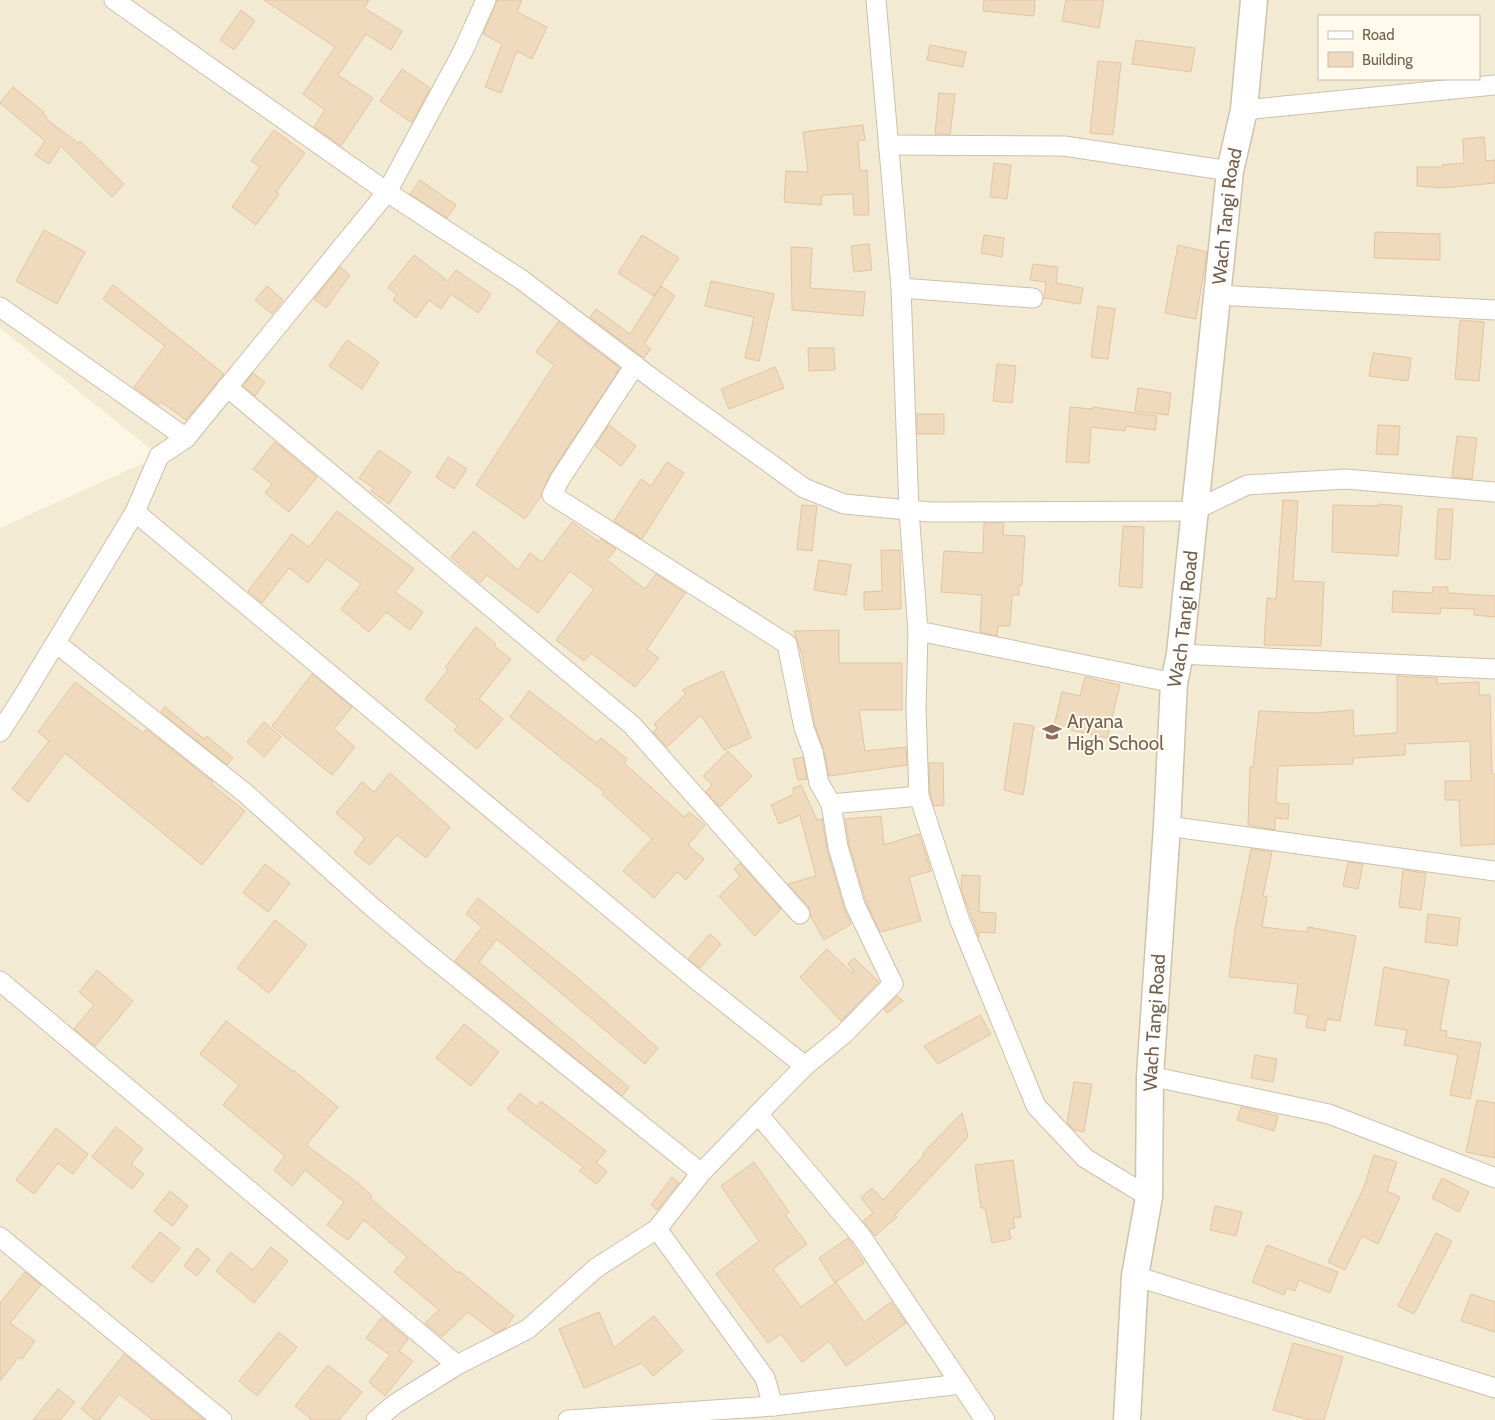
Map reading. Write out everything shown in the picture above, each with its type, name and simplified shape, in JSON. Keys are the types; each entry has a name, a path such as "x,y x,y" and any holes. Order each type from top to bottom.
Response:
{"main road":[{"name":"Wach Tangi Road","path":"1127,1420 1135,1276 1149,1197 1150,1076 1168,826 1174,682 1180,654 1230,171 1244,110 1254,0"}],"street":[{"path":"114,0 387,192 522,280 804,488 844,504 909,510 1194,511 1247,485 1346,480 1495,492"},
{"path":"0,732 135,512 159,456 186,438 387,192 463,51 486,0"},
{"path":"876,0 901,288 909,510 918,631 916,709 919,796 960,920 1036,1106 1085,1158 1149,1197"},
{"path":"1244,110 1495,84"},
{"path":"888,145 1064,146 1230,171"},
{"path":"901,288 1033,298"},
{"path":"1217,295 1495,310"},
{"path":"0,307 186,438"},
{"path":"376,1420 395,1404 457,1365 528,1329 596,1268 657,1229 702,1173 758,1114 806,1066 844,1034 893,984 855,905 838,847 831,804 819,783 813,752 804,728 787,644 552,495 560,479 635,365"},
{"path":"228,387 632,725 800,914"},
{"path":"135,512 693,977 806,1066"},
{"path":"918,631 1174,682"},
{"path":"56,643 245,794 428,954 702,1173"},
{"path":"1180,654 1495,669"},
{"path":"831,804 919,796"},
{"path":"1168,826 1495,871"},
{"path":"0,981 457,1365"},
{"path":"1150,1076 1329,1114 1495,1178"},
{"path":"758,1114 861,1236 985,1420"},
{"path":"657,1229 765,1378 773,1406"},
{"path":"0,1237 222,1420"},
{"path":"1135,1276 1495,1388"},
{"path":"568,1420 773,1406 961,1384"}],"shaded area":[{"path":"0,0 1495,0 1495,1420 0,1420 0,528 159,456 0,328"}],"building":[{"path":"264,0 369,0 364,8 402,31 391,50 366,34 338,75 373,98 341,146 314,127 325,110 303,94 335,47"},
{"path":"497,0 522,0 517,12 547,27 532,59 517,51 501,93 485,87 502,44 483,34"},
{"path":"984,0 1035,0 1034,16 983,11"},
{"path":"1066,0 1104,0 1099,28 1062,21"},
{"path":"241,10 255,21 234,50 220,40"},
{"path":"1136,40 1195,48 1191,72 1132,64"},
{"path":"930,45 966,52 963,67 927,60"},
{"path":"1098,61 1121,63 1113,135 1090,133"},
{"path":"402,69 430,88 412,123 380,101"},
{"path":"13,87 44,112 42,113 47,117 46,119 78,143 80,141 124,184 112,197 61,146 49,164 35,155 45,141 0,103"},
{"path":"939,93 955,94 950,134 935,134"},
{"path":"863,125 865,140 858,141 860,171 867,170 869,215 854,215 853,194 822,195 821,205 784,202 786,171 808,172 803,132"},
{"path":"274,130 305,153 276,192 279,194 256,225 232,207 260,167 251,161"},
{"path":"1484,137 1486,161 1495,160 1495,183 1444,188 1417,186 1417,167 1443,167 1442,165 1464,163 1463,139"},
{"path":"994,163 1011,165 1007,199 990,197"},
{"path":"420,180 456,205 447,218 410,194"},
{"path":"44,230 85,252 57,304 16,281"},
{"path":"1375,232 1440,234 1440,260 1374,258"},
{"path":"642,235 679,258 654,296 618,273"},
{"path":"984,235 1004,238 1002,257 981,253"},
{"path":"869,244 872,270 854,272 851,246"},
{"path":"1178,245 1207,252 1196,319 1165,313"},
{"path":"791,247 812,248 810,288 865,292 863,316 792,310"},
{"path":"414,255 448,281 456,270 491,294 478,313 451,294 441,309 429,300 416,318 393,300 397,295 388,288"},
{"path":"1033,264 1058,267 1056,283 1083,288 1080,304 1044,298 1046,282 1030,280"},
{"path":"340,267 350,275 326,308 314,299"},
{"path":"711,281 774,294 759,361 745,358 754,317 705,306"},
{"path":"113,285 224,374 186,420 161,402 158,405 134,387 165,346 103,299"},
{"path":"267,286 283,300 272,314 255,300"},
{"path":"661,286 675,296 644,344 651,349 644,358 590,317 596,309 630,334"},
{"path":"1098,306 1115,309 1108,359 1091,357"},
{"path":"1460,320 1484,322 1479,381 1455,379"},
{"path":"558,322 620,368 551,473 541,496 525,519 476,485 554,365 536,352"},
{"path":"347,340 379,362 362,389 329,366"},
{"path":"808,348 834,348 835,370 809,371"},
{"path":"1373,353 1411,358 1408,381 1369,376"},
{"path":"997,364 1016,366 1012,403 993,401"},
{"path":"775,367 784,388 729,409 721,389"},
{"path":"253,373 265,382 255,396 243,386"},
{"path":"1138,388 1171,393 1168,415 1135,411"},
{"path":"1070,407 1093,409 1093,407 1157,416 1155,430 1126,426 1125,431 1091,427 1089,463 1066,462"},
{"path":"917,414 944,414 944,434 917,434"},
{"path":"609,425 636,446 621,466 595,446"},
{"path":"1378,425 1400,426 1398,455 1376,454"},
{"path":"1457,436 1477,438 1472,479 1452,477"},
{"path":"275,442 317,477 289,512 265,493 272,484 253,469"},
{"path":"379,450 411,472 389,504 371,491 374,488 359,478"},
{"path":"448,457 467,469 454,489 436,477"},
{"path":"667,462 684,473 642,539 614,521 641,479 651,486"},
{"path":"1283,500 1298,501 1293,581 1324,582 1321,646 1264,645 1267,598 1276,599"},
{"path":"1378,504 1402,506 1398,556 1332,552 1333,505 1378,506"},
{"path":"802,505 817,506 812,551 797,549"},
{"path":"1438,509 1453,509 1450,560 1435,559"},
{"path":"337,511 414,569 395,592 423,612 410,630 386,612 369,632 341,609 361,584 327,559 308,583 289,568 262,603 248,591 292,534 309,547"},
{"path":"572,522 599,542 601,539 616,549 607,560 645,589 656,574 685,593 647,649 659,658 635,687 591,653 584,661 556,640 594,589 570,571 538,613 487,575 480,583 451,557 474,531 518,570 530,553 542,562"},
{"path":"984,523 1004,523 1003,535 1025,536 1022,585 1019,585 1019,595 1012,595 1010,626 998,626 997,636 980,632 982,595 941,592 944,551 983,553"},
{"path":"1123,526 1144,527 1142,588 1119,586"},
{"path":"881,550 900,550 901,609 864,610 864,592 882,591"},
{"path":"819,560 851,565 846,595 814,590"},
{"path":"1433,587 1448,587 1448,593 1495,596 1495,617 1474,615 1474,609 1441,608 1440,614 1392,612 1393,591 1432,593"},
{"path":"476,627 496,644 494,646 511,659 479,699 503,719 477,749 454,730 458,726 425,699 448,670 445,667"},
{"path":"839,630 839,663 902,663 902,710 859,710 865,751 906,747 907,765 829,776 824,750 815,726 802,655 794,631"},
{"path":"723,671 751,738 724,750 701,715 667,747 653,732 657,728 654,724 686,694 682,690"},
{"path":"312,674 352,707 334,729 355,747 332,775 272,726"},
{"path":"1397,676 1437,678 1437,684 1479,682 1479,695 1490,695 1492,774 1495,774 1495,844 1461,846 1459,800 1445,800 1445,781 1471,781 1470,741 1405,744 1405,755 1353,758 1353,764 1278,766 1276,803 1289,804 1288,819 1275,818 1275,830 1248,825 1250,767 1253,767 1259,711 1313,713 1353,710 1354,736 1397,733"},
{"path":"1085,677 1120,685 1107,738 1054,726 1062,692 1080,696"},
{"path":"75,682 143,733 146,729 213,782 211,784 245,811 202,865 65,753 28,802 12,789 49,741 38,732"},
{"path":"529,691 597,743 601,738 627,759 624,763 684,817 689,812 705,825 688,845 704,859 686,880 677,872 654,898 623,871 652,839 602,794 604,792 510,717"},
{"path":"165,707 204,739 207,736 233,758 227,765 161,712"},
{"path":"264,722 281,737 264,757 247,742"},
{"path":"1014,723 1034,726 1023,795 1004,790"},
{"path":"728,751 752,776 720,807 706,792 712,785 703,776"},
{"path":"803,757 807,779 798,780 793,759"},
{"path":"929,763 943,763 944,805 934,806 930,794"},
{"path":"390,773 450,827 426,858 397,835 370,865 354,853 365,838 336,813 362,782 374,792"},
{"path":"801,785 817,820 822,819 827,850 844,908 851,924 824,940 811,917 809,907 788,884 816,876 800,815 779,824 771,805 794,794 793,788"},
{"path":"881,816 884,845 919,834 931,871 909,877 921,921 880,932 866,901 849,844 845,819"},
{"path":"1251,849 1272,852 1263,896 1267,897 1262,927 1307,932 1308,927 1356,936 1340,1021 1327,1019 1325,1031 1306,1027 1308,1015 1294,1013 1298,984 1229,977 1235,930"},
{"path":"1348,862 1363,864 1358,889 1343,886"},
{"path":"740,863 781,909 755,936 719,896 740,876 734,869"},
{"path":"265,864 290,883 268,912 243,893"},
{"path":"1403,870 1426,873 1421,910 1399,907"},
{"path":"962,875 980,876 979,912 996,913 995,933 979,932 979,937 961,889"},
{"path":"478,898 578,978 658,1048 645,1064 497,939 479,962 629,1087 622,1096 455,961 482,927 466,914"},
{"path":"1428,914 1460,918 1457,946 1425,942"},
{"path":"275,920 307,945 269,993 237,968"},
{"path":"710,934 721,944 700,968 688,959"},
{"path":"827,949 853,974 854,972 848,964 854,958 879,982 841,1021 800,977"},
{"path":"1384,967 1449,980 1440,1030 1447,1031 1446,1037 1481,1043 1470,1099 1450,1095 1458,1055 1404,1045 1407,1030 1375,1025"},
{"path":"97,970 133,1001 95,1046 74,1029 94,1005 79,992"},
{"path":"897,996 903,1001 887,1013 884,1009"},
{"path":"980,1015 991,1034 938,1064 924,1046"},
{"path":"226,1021 293,1070 338,1107 306,1145 359,1184 372,1196 370,1198 458,1273 459,1271 514,1316 505,1328 495,1333 468,1312 442,1337 425,1323 439,1310 394,1272 407,1257 364,1220 348,1240 327,1225 344,1202 305,1170 292,1186 274,1170 285,1156 223,1105 239,1085 200,1054"},
{"path":"464,1024 499,1052 471,1086 436,1058"},
{"path":"1255,1055 1277,1059 1273,1082 1251,1078"},
{"path":"1074,1082 1092,1084 1084,1132 1074,1130 1067,1123"},
{"path":"520,1093 537,1107 541,1101 606,1151 596,1163 607,1171 597,1184 579,1171 583,1167 507,1109"},
{"path":"1477,1100 1495,1103 1495,1158 1466,1152"},
{"path":"1241,1107 1278,1116 1274,1131 1237,1120"},
{"path":"962,1113 968,1137 895,1215 897,1217 875,1236 863,1221 873,1213 861,1198 872,1188 883,1200 924,1155 923,1153"},
{"path":"116,1127 143,1149 131,1164 144,1174 132,1189 92,1157"},
{"path":"56,1128 88,1154 73,1174 58,1163 34,1194 16,1180"},
{"path":"1374,1155 1397,1162 1387,1191 1400,1197 1378,1244 1362,1236 1345,1270 1328,1262 1364,1187"},
{"path":"1013,1160 1021,1217 1013,1218 1015,1228 1009,1229 1011,1239 992,1243 985,1208 981,1208 975,1165"},
{"path":"754,1162 789,1212 785,1215 807,1244 773,1269 801,1307 835,1283 819,1258 848,1238 864,1263 836,1282 864,1322 891,1302 906,1323 846,1366 829,1341 802,1362 781,1334 768,1343 716,1274 759,1241 721,1186"},
{"path":"672,1177 679,1183 657,1210 651,1205"},
{"path":"1442,1178 1469,1192 1459,1212 1432,1198"},
{"path":"170,1191 188,1206 172,1226 154,1211"},
{"path":"1215,1206 1242,1212 1236,1236 1210,1230"},
{"path":"160,1232 180,1248 152,1283 132,1267"},
{"path":"1436,1233 1452,1241 1414,1314 1398,1306"},
{"path":"1267,1245 1338,1272 1330,1293 1299,1280 1295,1291 1287,1288 1284,1295 1252,1282"},
{"path":"271,1247 288,1261 254,1303 216,1271 231,1252 253,1270"},
{"path":"197,1248 210,1259 197,1276 184,1266"},
{"path":"25,1272 41,1285 10,1323 35,1341 22,1359 19,1357 0,1381 0,1303"},
{"path":"1471,1294 1495,1302 1495,1332 1461,1321"},
{"path":"599,1312 614,1348 654,1316 683,1351 653,1376 642,1363 584,1388 559,1329"},
{"path":"382,1317 408,1339 399,1351 413,1361 385,1396 369,1382 390,1355 366,1338"},
{"path":"279,1332 297,1347 257,1396 239,1381"},
{"path":"1293,1343 1343,1357 1324,1420 1310,1420 1273,1410"},
{"path":"124,1354 204,1420 153,1420 119,1394 99,1420 95,1420 81,1409"},
{"path":"328,1365 362,1392 339,1420 312,1420 295,1406"},
{"path":"58,1389 75,1402 60,1420 33,1420"}],"place":[{"name":"Aryana High School","path":"1052,732"}]}
